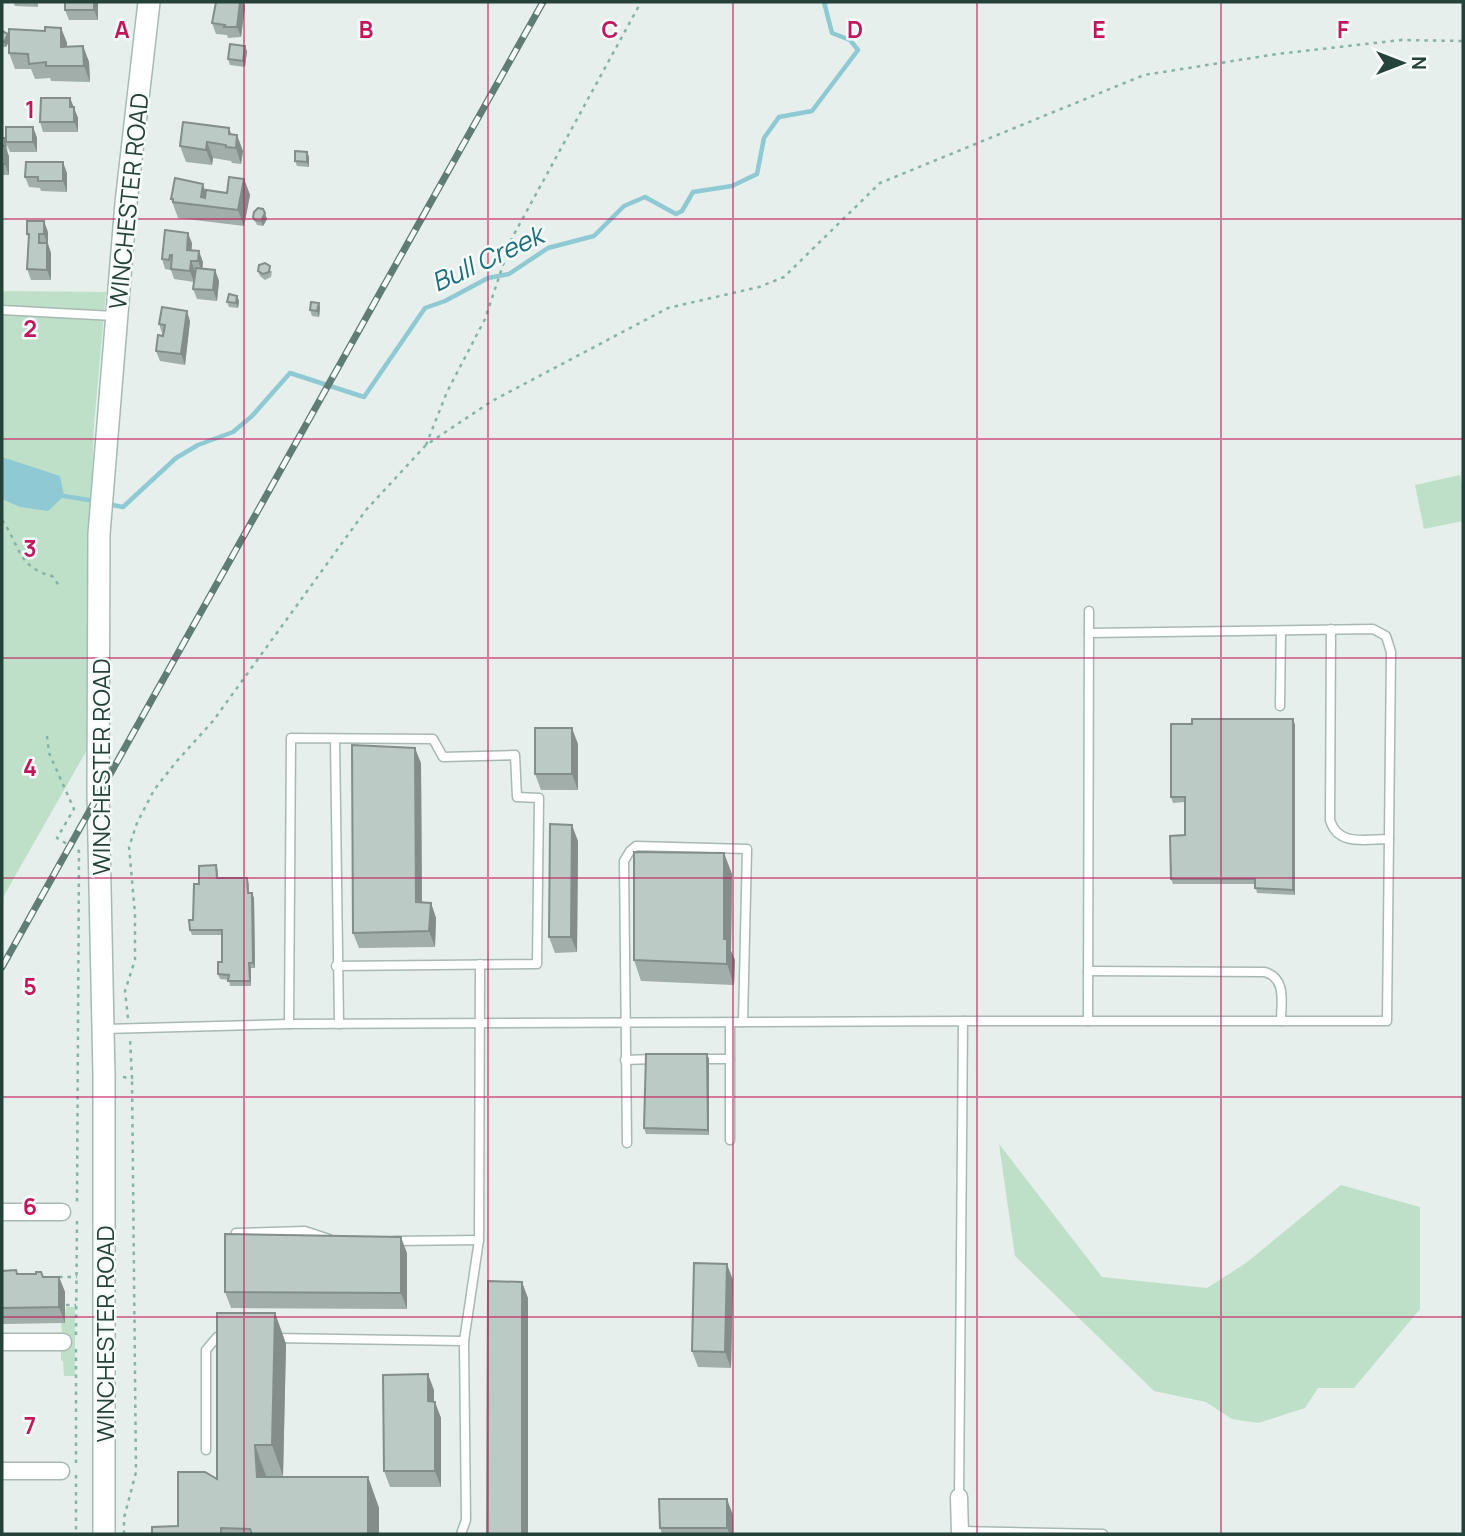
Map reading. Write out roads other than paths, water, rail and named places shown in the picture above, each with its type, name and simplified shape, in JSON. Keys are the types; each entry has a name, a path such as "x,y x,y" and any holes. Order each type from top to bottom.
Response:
{"main road":[{"name":"WINCHESTER ROAD","path":"104,1534 104,1029 99,793 99,534 126,203 149,2"}],"street":[{"path":"2,1212 62,1212"},
{"path":"2,1342 64,1342"},
{"path":"2,1471 61,1471"},
{"path":"959,1497 960,1533"}],"lane":[{"path":"2,310 116,316"},
{"path":"1088,1021 1089,611"},
{"path":"1331,629 1330,820 1334,831 1344,839 1389,839"},
{"path":"104,1029 289,1024 1387,1021 1391,652 1385,635 1373,629 1089,633"},
{"path":"1280,631 1280,706"},
{"path":"289,1024 291,738 433,739 443,757 514,755 517,797 540,798 537,964 336,966"},
{"path":"335,738 338,1024"},
{"path":"627,1143 624,861 629,851 636,846 747,849 743,1022"},
{"path":"461,1534 466,1520 464,1340 479,1241 480,964"},
{"path":"1088,971 1265,972 1274,975 1280,982 1281,1021"},
{"path":"959,1497 963,1021"},
{"path":"730,1023 730,1140"},
{"path":"625,1060 660,1059"},
{"path":"684,1059 730,1059"},
{"path":"236,1233 305,1231 339,1242"},
{"path":"381,1241 479,1241"},
{"path":"206,1450 206,1350 218,1337 231,1337"},
{"path":"259,1338 464,1340"},
{"path":"960,1533 1103,1534"}],"water":[{"path":"2,457 60,476 64,496 48,511 20,507 2,499"}],"waterway":[{"name":"Bull Creek","path":"107,504 123,507 176,458 198,445 233,432 252,416 290,373 364,397 425,308 445,301 488,278 509,274 548,248 594,236 624,206 645,197 676,214 682,211 693,192 732,186 757,174 764,138 779,117 812,111 858,50 850,40 832,33 824,2 827,2"},
{"name":"Bull Creek","path":"64,496 95,501"}],"railway":[{"path":"2,967 543,2"}]}
